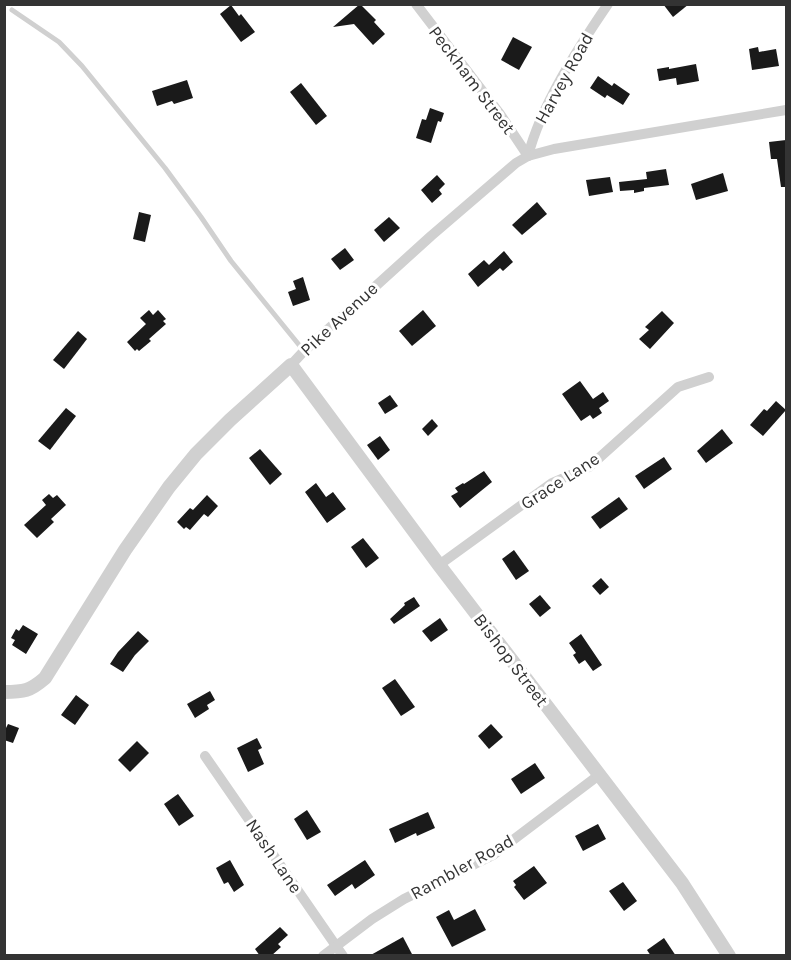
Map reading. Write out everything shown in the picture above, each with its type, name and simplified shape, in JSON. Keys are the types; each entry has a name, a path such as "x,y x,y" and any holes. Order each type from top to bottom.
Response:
{"street":[{"name":"Peckham Street","path":"416,4 500,114 528,156"},
{"name":"Harvey Road","path":"528,156 533,136 547,105 590,30 608,4"},
{"name":"Pike Avenue","path":"4,692 23,692 34,688 45,678 124,550 169,487 209,440 431,236 516,163 528,156 566,147 786,110"},
{"name":"Bishop Street","path":"291,365 682,884 729,956"},
{"name":"Grace Lane","path":"440,565 552,483 589,467 678,387 709,377"},
{"name":"Nash Lane","path":"205,756 343,956"},
{"name":"Rambler Road","path":"323,956 335,945 404,899 493,855 599,775"}],"lane":[{"path":"12,10 59,42 82,66 165,168 231,261 304,351"}],"building":[{"path":"360,4 376,20 374,22 385,34 373,45 354,24 333,27"},
{"path":"663,4 689,4 673,17"},
{"path":"231,5 255,32 241,42 220,14"},
{"path":"513,37 532,47 519,70 501,60"},
{"path":"758,47 759,52 776,49 779,66 752,70 749,49"},
{"path":"696,64 699,81 677,85 676,78 659,81 657,69"},
{"path":"598,76 612,86 614,83 630,94 623,105 607,95 605,98 590,88"},
{"path":"187,80 193,98 157,106 152,91"},
{"path":"301,83 327,116 316,125 290,92"},
{"path":"430,108 444,113 441,122 438,121 431,143 416,138 422,119 426,120"},
{"path":"786,140 786,187 781,187 777,159 771,159 769,142"},
{"path":"666,169 669,185 644,188 644,191 634,193 634,190 620,191 619,182 647,179 646,172"},
{"path":"723,173 728,191 696,200 691,184"},
{"path":"437,175 445,184 439,190 442,194 432,203 421,190"},
{"path":"610,177 613,192 589,196 586,180"},
{"path":"537,202 547,214 522,235 512,225"},
{"path":"139,212 151,215 145,242 133,239"},
{"path":"389,217 400,228 384,242 374,230"},
{"path":"345,248 354,260 340,270 331,259"},
{"path":"504,251 513,262 503,271 500,268 478,287 468,274 484,260 489,265"},
{"path":"303,277 310,300 293,306 288,292 296,289 293,281"},
{"path":"149,310 153,315 158,310 166,319 163,321 166,324 149,339 151,341 139,351 137,349 135,351 127,342 146,324 140,318"},
{"path":"423,310 436,326 412,346 399,331"},
{"path":"662,311 674,323 650,349 639,339 649,330 645,327"},
{"path":"78,331 87,339 64,369 53,360"},
{"path":"580,381 593,399 603,392 609,401 599,408 602,413 593,419 590,415 581,421 562,394"},
{"path":"390,395 398,406 385,414 378,403"},
{"path":"776,401 786,410 763,436 750,425 764,409 767,411"},
{"path":"66,408 76,416 50,450 38,441"},
{"path":"432,419 438,426 428,436 422,429"},
{"path":"722,429 733,443 706,463 697,451"},
{"path":"380,436 390,450 378,460 367,445"},
{"path":"260,449 282,474 270,485 249,458"},
{"path":"664,457 672,469 644,489 635,476"},
{"path":"484,471 492,482 460,508 451,496 458,492 455,488"},
{"path":"316,483 326,497 333,492 346,509 327,523 305,492"},
{"path":"49,494 53,498 57,495 66,505 51,519 54,522 37,538 24,525 46,505 42,500"},
{"path":"207,495 218,506 208,517 204,514 190,530 186,527 184,529 177,522"},
{"path":"619,497 628,509 600,529 591,517"},
{"path":"363,538 379,558 366,568 351,547"},
{"path":"514,550 529,571 516,580 502,559"},
{"path":"601,578 609,587 600,595 592,586"},
{"path":"540,595 551,608 540,617 529,604"},
{"path":"414,597 420,606 394,624 390,619 405,605 404,603"},
{"path":"440,618 448,630 431,642 422,631"},
{"path":"23,625 38,634 26,654 12,645 15,640 11,638 16,629 19,631"},
{"path":"138,631 149,641 123,672 110,664"},
{"path":"581,634 602,665 593,671 585,660 579,664 573,655 576,653 569,643"},
{"path":"395,679 415,707 401,716 382,688"},
{"path":"210,691 215,700 207,705 209,709 195,718 187,704"},
{"path":"76,695 89,705 75,725 61,715"},
{"path":"8,724 19,728 13,743 4,740 4,732"},
{"path":"491,724 503,737 489,749 478,736"},
{"path":"257,738 262,748 258,750 264,764 248,772 237,748"},
{"path":"137,741 149,753 130,772 118,760"},
{"path":"535,763 545,778 521,794 511,779"},
{"path":"178,794 194,816 179,826 164,804"},
{"path":"307,810 321,832 307,840 294,819"},
{"path":"428,812 435,828 417,836 416,833 395,843 389,829"},
{"path":"598,824 606,839 583,851 575,836"},
{"path":"230,860 244,885 234,892 228,882 224,884 216,868"},
{"path":"365,860 375,875 355,889 352,884 335,896 327,885"},
{"path":"534,866 547,883 524,900 514,887 516,885 513,881"},
{"path":"623,882 637,901 624,911 609,891"},
{"path":"475,909 486,930 452,947 436,917 449,910 454,920"},
{"path":"280,927 288,935 278,944 281,947 271,956 260,956 255,949"},
{"path":"403,937 413,956 369,956"},
{"path":"664,938 676,956 651,956 647,950"}]}
